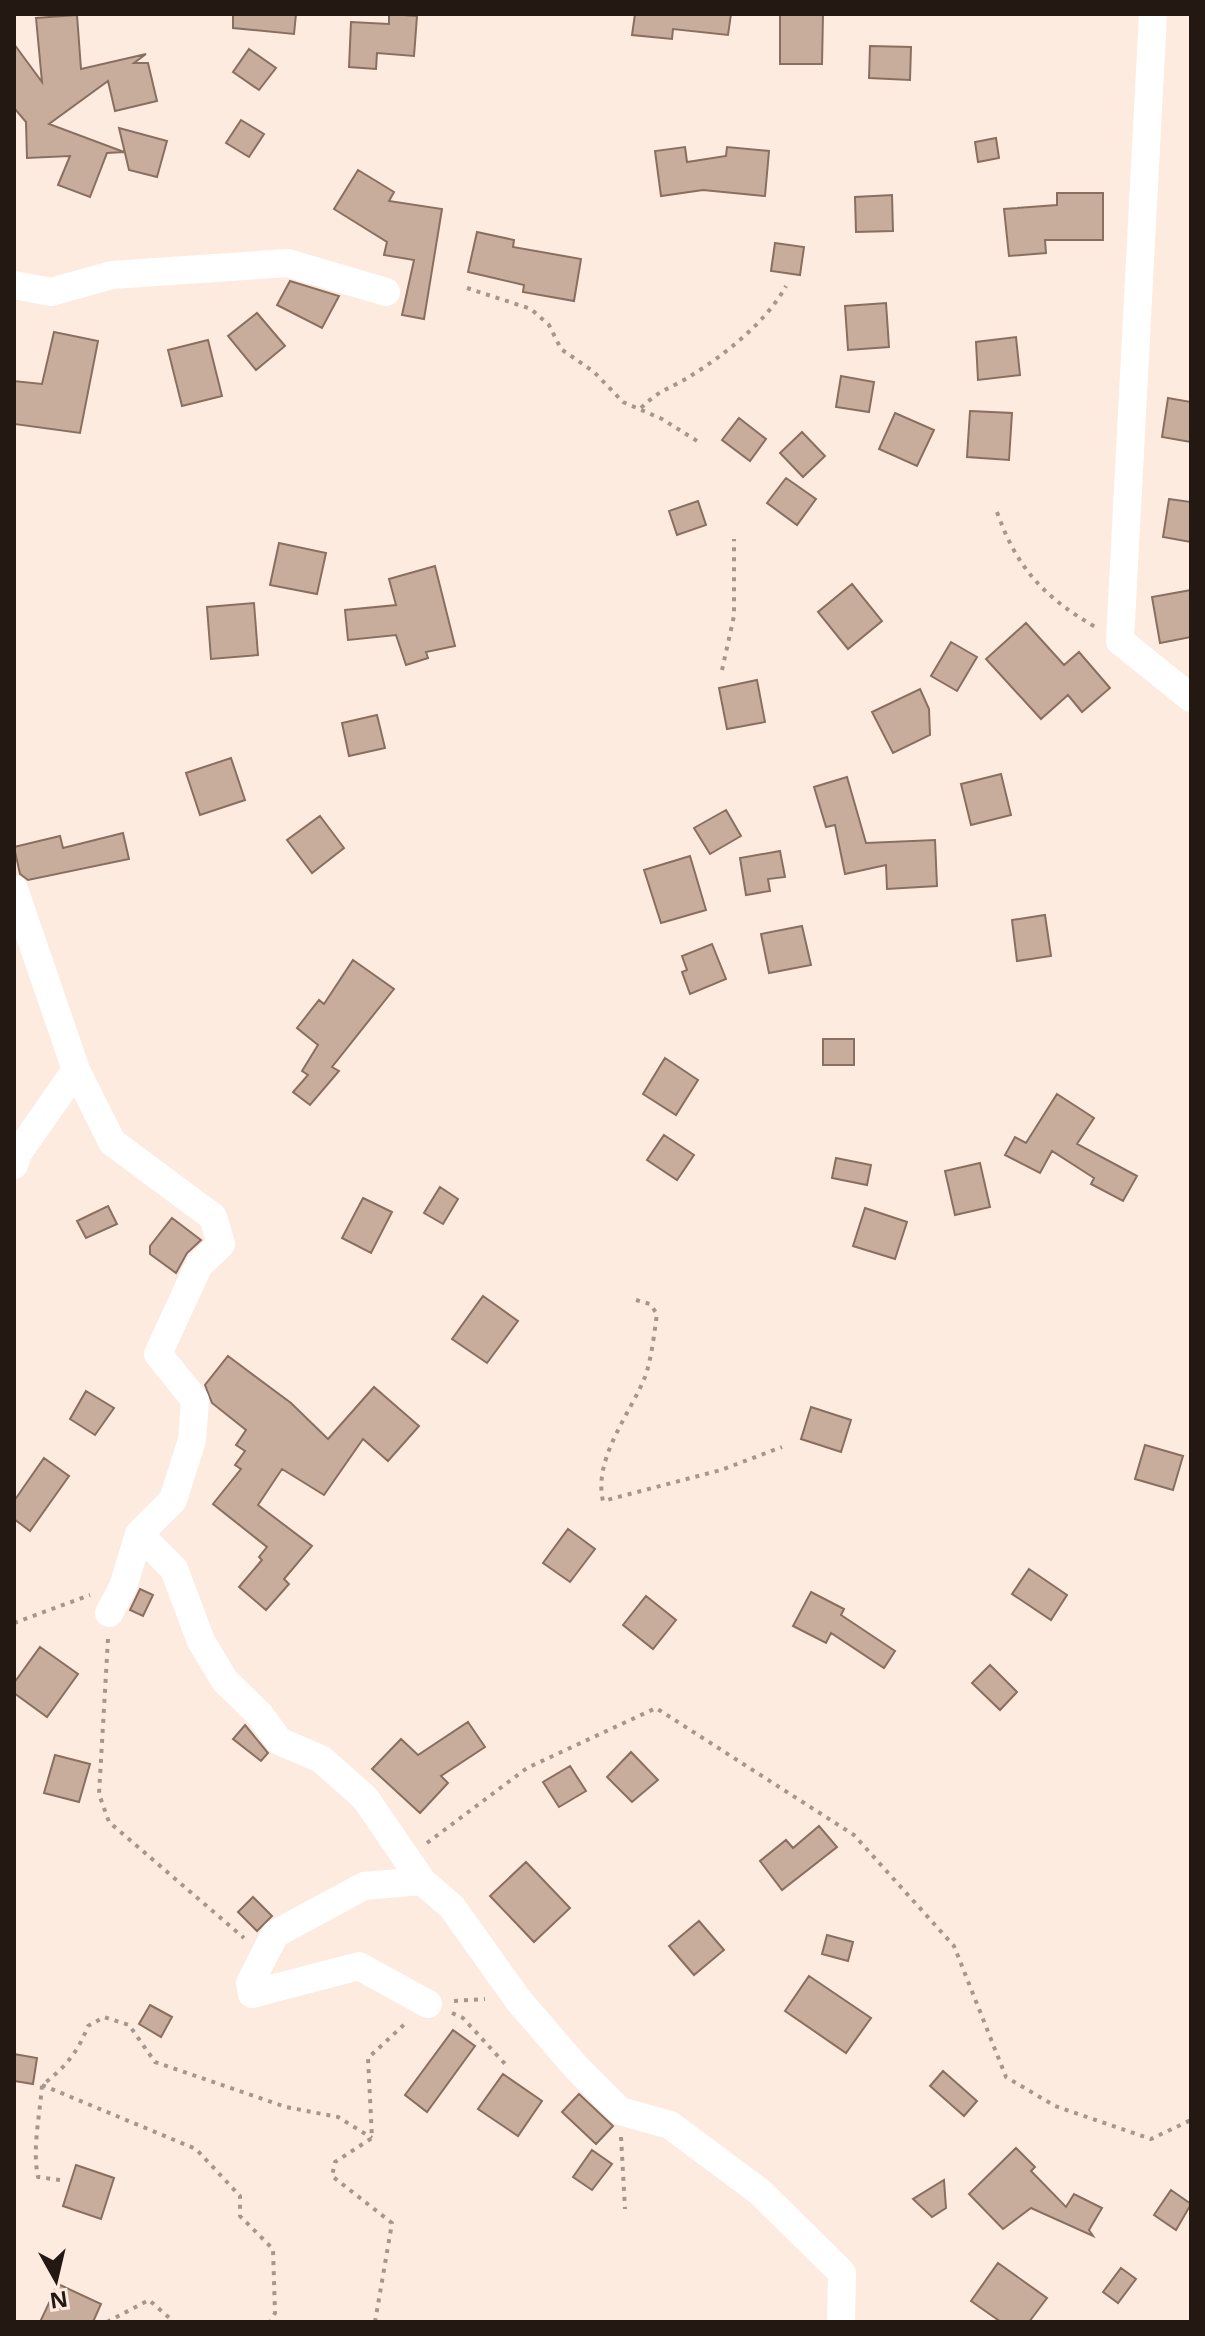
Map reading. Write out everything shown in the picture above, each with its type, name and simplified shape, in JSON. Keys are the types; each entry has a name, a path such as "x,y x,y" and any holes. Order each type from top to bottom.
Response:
{"street":[{"path":"1153,14 1120,641 1191,698"},
{"path":"14,285 51,292 112,275 288,263 386,292"},
{"path":"14,889 76,1070 112,1142 213,1217 221,1244 199,1265 158,1354 195,1400 192,1440 173,1500 139,1534 123,1587 109,1613"},
{"path":"14,1165 18,1153 76,1070"},
{"path":"139,1534 174,1569 201,1641 225,1681 260,1715 279,1741 321,1759 365,1798 414,1870 452,1907 516,1997 620,2111 670,2125 760,2192 842,2273 841,2322"},
{"path":"414,1870 364,1886 275,1934 250,1983 252,1994 359,1966 428,2004"}],"path":[{"path":"641,408 660,389 689,377 722,354 776,303 786,286"},
{"path":"467,288 531,309 549,325 561,349 594,372 623,402 641,408 702,444"},
{"path":"997,512 1016,555 1037,586 1076,616 1120,641"},
{"path":"722,670 734,616 734,539"},
{"path":"636,1300 650,1304 657,1314 654,1335 647,1373 615,1437 599,1485 603,1501 721,1470 782,1447"},
{"path":"14,1623 70,1600 123,1587"},
{"path":"109,1613 99,1794 109,1822 265,1954"},
{"path":"414,1870 527,1768 656,1708 854,1835 954,1946 1006,2077 1055,2106 1151,2139 1191,2120"},
{"path":"372,2138 368,2058 428,2004 516,1997"},
{"path":"428,2004 463,2018 506,2065"},
{"path":"60,2180 38,2177 33,2157 39,2132 42,2085 62,2070 78,2050 88,2026 104,2017 129,2025 155,2062 286,2107 338,2117 372,2138"},
{"path":"42,2085 196,2149 240,2196 240,2216 273,2249 275,2313 270,2322"},
{"path":"620,2111 625,2209"},
{"path":"372,2138 335,2162 332,2176 392,2223 375,2322"},
{"path":"107,2322 149,2300 174,2322"}],"building":[{"path":"233,14 296,14 294,34 233,28"},
{"path":"389,14 417,16 414,56 377,53 376,69 349,67 351,22 389,24"},
{"path":"635,14 731,14 728,35 673,29 672,39 632,35"},
{"path":"780,14 823,14 822,64 780,64"},
{"path":"77,15 81,69 146,54 134,63 148,63 157,101 115,111 108,81 49,124 124,152 107,153 90,197 58,185 70,156 27,158 26,122 14,108 14,44 42,82 36,18"},
{"path":"870,46 911,47 910,80 869,78"},
{"path":"249,49 276,68 259,90 233,72"},
{"path":"241,120 264,134 249,157 226,143"},
{"path":"119,128 167,141 157,177 129,170"},
{"path":"996,138 999,158 978,162 975,142"},
{"path":"685,147 687,162 726,156 727,147 769,151 765,196 703,190 661,196 655,151"},
{"path":"358,170 394,192 389,201 442,209 424,319 402,315 414,260 384,255 387,242 334,209"},
{"path":"1057,193 1103,193 1103,240 1045,240 1046,253 1009,256 1004,209 1057,205"},
{"path":"892,195 893,231 856,232 855,197"},
{"path":"477,232 514,240 513,247 581,259 574,301 523,292 524,285 468,272"},
{"path":"775,243 804,247 800,275 771,271"},
{"path":"290,281 339,296 322,328 277,305"},
{"path":"886,303 889,347 848,350 845,306"},
{"path":"257,313 285,346 256,370 228,336"},
{"path":"54,332 98,341 80,433 14,424 14,381 42,384"},
{"path":"1016,337 1020,375 978,380 976,342"},
{"path":"208,340 222,396 182,406 168,350"},
{"path":"841,376 874,382 869,412 836,407"},
{"path":"1168,398 1191,402 1191,442 1162,437"},
{"path":"970,411 1012,413 1009,460 967,457"},
{"path":"895,413 934,430 917,466 879,449"},
{"path":"739,418 766,439 750,461 722,440"},
{"path":"802,432 825,456 803,477 780,453"},
{"path":"786,478 816,499 797,525 767,503"},
{"path":"1169,499 1191,502 1191,542 1163,537"},
{"path":"698,501 706,525 677,535 669,511"},
{"path":"279,543 326,553 317,594 270,585"},
{"path":"435,566 455,646 426,652 428,658 406,665 396,635 348,640 345,610 396,605 389,579"},
{"path":"852,584 882,621 848,649 818,612"},
{"path":"1191,590 1191,637 1160,643 1152,597"},
{"path":"254,603 258,655 211,659 207,607"},
{"path":"1026,623 1064,665 1079,652 1110,688 1082,712 1068,695 1041,719 986,659"},
{"path":"951,642 977,657 957,691 931,676"},
{"path":"757,680 765,722 727,729 719,688"},
{"path":"920,689 929,709 930,735 893,753 872,712"},
{"path":"377,715 385,748 349,756 342,723"},
{"path":"231,758 245,800 200,815 186,773"},
{"path":"1001,774 1011,815 971,825 961,784"},
{"path":"847,777 866,843 935,840 937,886 887,889 886,865 845,874 835,825 826,827 814,787"},
{"path":"726,810 741,836 710,854 694,828"},
{"path":"320,816 344,848 312,873 287,840"},
{"path":"123,833 129,859 28,880 20,874 14,847 60,836 63,848"},
{"path":"780,851 785,877 768,879 770,891 746,895 740,858"},
{"path":"690,856 706,910 661,923 644,870"},
{"path":"1045,915 1051,956 1017,961 1012,920"},
{"path":"802,926 811,965 769,973 761,934"},
{"path":"712,944 726,979 690,994 682,972 687,970 682,956"},
{"path":"353,960 394,989 332,1067 339,1071 310,1105 293,1092 308,1075 302,1071 318,1045 297,1028 319,1000 324,1004"},
{"path":"823,1039 854,1039 854,1065 823,1065"},
{"path":"665,1058 698,1080 676,1115 643,1094"},
{"path":"1057,1094 1094,1118 1077,1144 1137,1176 1123,1201 1091,1184 1094,1178 1052,1151 1040,1173 1005,1155 1015,1137 1026,1143"},
{"path":"664,1135 694,1155 677,1180 647,1160"},
{"path":"836,1158 871,1165 867,1185 832,1178"},
{"path":"980,1163 990,1207 955,1215 945,1171"},
{"path":"440,1187 458,1199 443,1224 424,1213"},
{"path":"363,1198 392,1212 371,1253 342,1238"},
{"path":"108,1206 117,1224 86,1238 77,1221"},
{"path":"865,1208 907,1222 895,1259 853,1246"},
{"path":"172,1218 201,1240 187,1253 176,1273 150,1254 150,1246"},
{"path":"483,1296 518,1321 487,1363 452,1339"},
{"path":"228,1356 291,1403 328,1439 374,1387 419,1426 388,1461 363,1439 324,1495 282,1469 258,1505 312,1546 284,1579 289,1584 266,1610 239,1587 262,1560 259,1557 267,1547 213,1504 241,1469 235,1465 245,1451 236,1445 246,1430 212,1403 205,1385"},
{"path":"86,1391 114,1408 95,1435 70,1419"},
{"path":"811,1407 851,1420 841,1452 801,1439"},
{"path":"1145,1445 1183,1456 1173,1490 1135,1479"},
{"path":"44,1458 69,1476 30,1531 14,1519 14,1501"},
{"path":"568,1529 595,1549 570,1582 543,1563"},
{"path":"1029,1569 1067,1595 1051,1620 1012,1594"},
{"path":"140,1589 153,1595 143,1616 130,1610"},
{"path":"811,1592 844,1609 841,1615 895,1651 884,1668 831,1633 826,1643 793,1626"},
{"path":"646,1596 676,1620 653,1649 623,1625"},
{"path":"40,1647 78,1674 47,1717 14,1693 14,1683"},
{"path":"990,1665 1017,1692 1000,1710 972,1683"},
{"path":"468,1722 485,1747 441,1776 448,1783 420,1813 372,1769 401,1739 418,1755"},
{"path":"245,1725 268,1753 261,1761 233,1739"},
{"path":"631,1752 658,1780 632,1802 607,1777"},
{"path":"55,1755 90,1764 79,1802 44,1793"},
{"path":"570,1766 586,1791 559,1807 543,1782"},
{"path":"819,1826 837,1847 782,1890 760,1861 786,1840 793,1848"},
{"path":"526,1862 570,1908 534,1942 490,1896"},
{"path":"253,1897 272,1916 257,1931 238,1912"},
{"path":"699,1921 724,1950 694,1975 669,1946"},
{"path":"827,1935 853,1942 848,1961 822,1954"},
{"path":"809,1976 871,2018 846,2053 785,2011"},
{"path":"150,2005 172,2017 161,2037 139,2024"},
{"path":"453,2030 475,2046 427,2112 405,2095"},
{"path":"14,2054 37,2058 33,2084 14,2081"},
{"path":"943,2071 977,2101 964,2116 930,2086"},
{"path":"503,2074 542,2101 518,2136 478,2109"},
{"path":"579,2094 613,2126 596,2144 562,2112"},
{"path":"1016,2148 1035,2167 1031,2171 1066,2207 1074,2194 1102,2208 1089,2230 1093,2236 1031,2208 1003,2229 969,2194"},
{"path":"592,2150 612,2164 592,2190 573,2177"},
{"path":"76,2165 114,2178 101,2219 63,2206"},
{"path":"944,2180 946,2208 932,2217 913,2199"},
{"path":"1171,2190 1191,2204 1176,2230 1154,2215"},
{"path":"998,2263 1047,2298 1029,2322 1001,2322 971,2301"},
{"path":"1121,2268 1136,2279 1118,2303 1103,2292"},
{"path":"58,2284 101,2304 93,2322 40,2322"}]}
